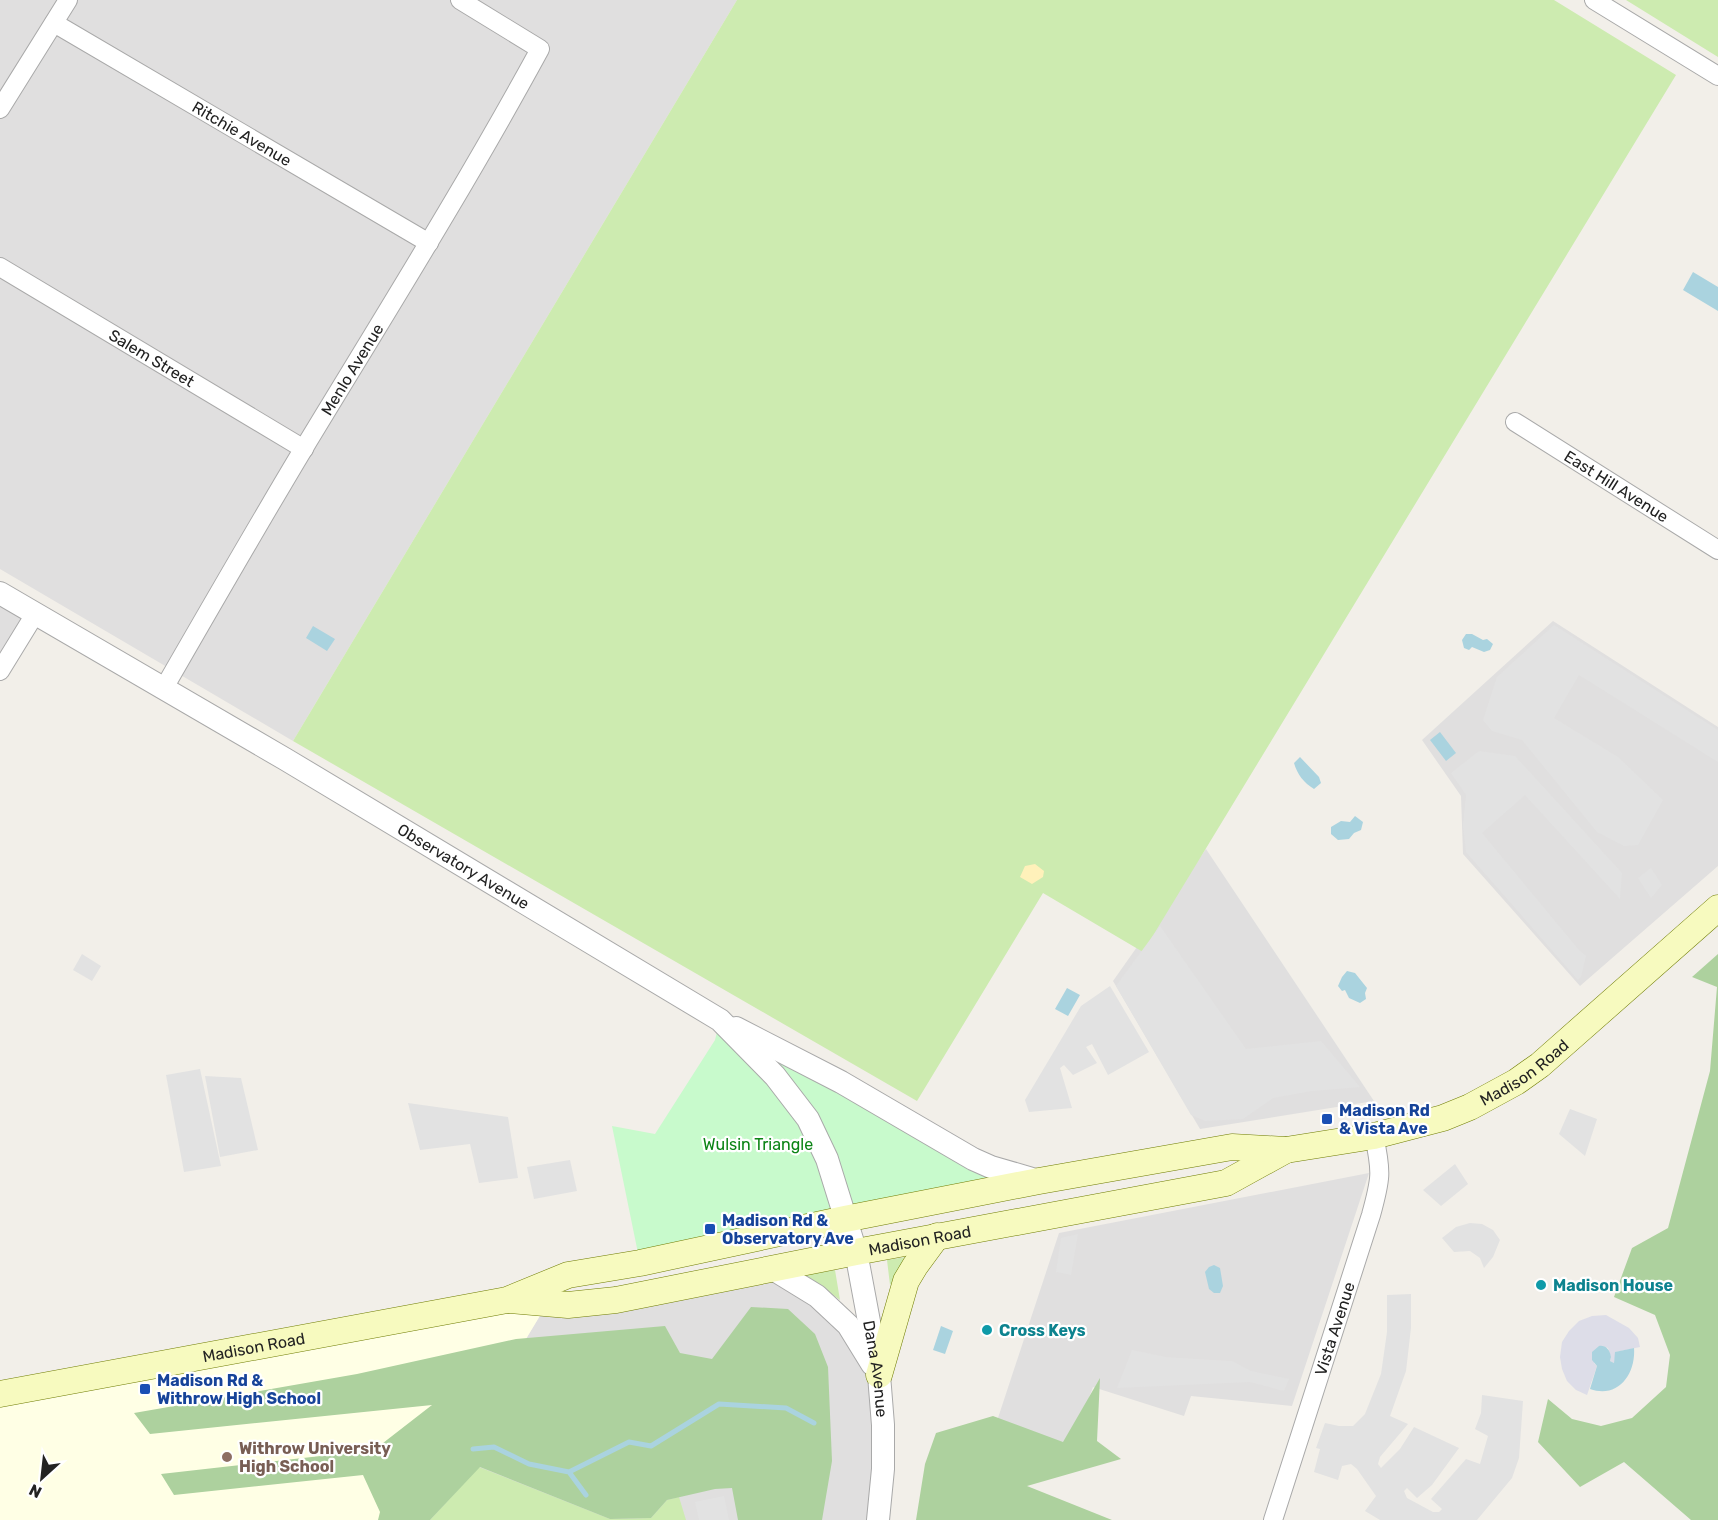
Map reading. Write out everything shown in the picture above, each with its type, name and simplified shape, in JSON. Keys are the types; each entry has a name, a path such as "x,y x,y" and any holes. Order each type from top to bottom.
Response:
{"main road":[{"name":"Madison Road","path":"0,1394 507,1300 568,1275 640,1263 845,1219 1039,1181 1232,1147 1286,1150 1374,1136 1443,1118 1470,1107 1516,1082 1540,1065 1718,908"},
{"name":"Madison Road","path":"507,1300 568,1305 616,1300 937,1236 1226,1183 1286,1150"},
{"path":"856,1252 868,1237 998,1209 1100,1170"},
{"path":"879,1375 906,1281 937,1236"}],"street":[{"path":"0,109 68,0"},
{"name":"Menlo Avenue","path":"164,688 304,449 429,243 521,86 540,49 460,0"},
{"path":"1594,0 1718,76"},
{"name":"Ritchie Avenue","path":"54,23 429,243"},
{"name":"Salem Street","path":"0,267 304,449"},
{"name":"East Hill Avenue","path":"1515,422 1718,550"},
{"name":"Observatory Avenue","path":"0,593 164,688 720,1020 775,1076 808,1119 826,1159 845,1219"},
{"path":"0,671 35,614"},
{"path":"720,1020 841,1082 973,1159 991,1167 1039,1181"},
{"name":"Vista Avenue","path":"1273,1520 1380,1181 1381,1166 1374,1136"},
{"name":"Dana Avenue","path":"845,1219 856,1252 879,1375 883,1425 883,1468 878,1520"},
{"path":"773,1269 817,1296 848,1325 879,1375"}],"shaded area":[{"path":"0,0 737,0 293,741 0,569"},
{"path":"0,593 35,614 0,671"},
{"path":"1553,621 1718,727 1718,866 1580,986 1463,854 1461,796 1422,740"},
{"path":"1554,625 1718,730 1718,762 1579,675 1554,718 1618,757 1663,800 1638,845 1624,846 1597,832 1522,740 1492,731 1483,720 1497,677"},
{"path":"1479,751 1515,756 1622,873 1620,899 1525,795 1482,833 1586,956 1581,977 1578,980 1466,852 1463,826 1466,795 1451,773"},
{"path":"1206,849 1374,1101 1200,1129 1113,981"},
{"path":"1651,868 1662,885 1651,898 1638,878"},
{"path":"1160,926 1246,1049 1321,1041 1360,1087 1312,1091 1273,1098 1243,1119 1205,1121 1191,1115 1116,986"},
{"path":"82,954 101,966 92,981 73,970"},
{"path":"1110,986 1149,1052 1108,1075 1092,1044 1086,1047 1097,1063 1073,1075 1064,1065 1060,1068 1072,1108 1029,1112 1025,1100 1081,1006"},
{"path":"200,1069 221,1166 184,1172 166,1075"},
{"path":"205,1076 241,1078 258,1150 220,1157"},
{"path":"408,1103 508,1117 518,1178 479,1183 470,1144 420,1150"},
{"path":"1570,1109 1597,1119 1585,1156 1559,1134"},
{"path":"570,1160 577,1191 534,1199 527,1167"},
{"path":"1455,1164 1468,1184 1441,1206 1423,1190"},
{"path":"1369,1173 1292,1406 1191,1396 1184,1416 1093,1387 1071,1446 997,1421 1059,1233"},
{"path":"1470,1223 1482,1224 1493,1230 1500,1240 1493,1257 1484,1268 1480,1258 1470,1251 1454,1252 1442,1238 1456,1227"},
{"path":"1078,1234 1071,1275 1056,1272 1061,1238"},
{"path":"773,1269 817,1296 879,1375 878,1520 417,1520 547,1304"},
{"path":"1411,1294 1411,1328 1406,1371 1390,1416 1408,1424 1380,1457 1378,1464 1381,1468 1400,1449 1414,1427 1459,1448 1432,1485 1417,1498 1407,1488 1404,1491 1407,1498 1433,1512 1439,1512 1442,1509 1431,1499 1466,1459 1480,1464 1488,1436 1475,1429 1481,1413 1482,1395 1523,1401 1519,1458 1512,1478 1477,1520 1380,1520 1365,1511 1376,1496 1351,1464 1342,1466 1338,1480 1314,1472 1320,1449 1316,1448 1325,1423 1353,1426 1365,1414 1381,1374 1387,1332 1387,1295"},
{"name":"Withrow University High School","path":"547,1304 417,1520 0,1520 0,1394"},
{"path":"1606,1315 1629,1328 1638,1338 1640,1347 1616,1352 1614,1363 1610,1361 1608,1348 1599,1346 1594,1363 1597,1366 1587,1395 1576,1390 1567,1381 1560,1357 1562,1342 1579,1321 1592,1316"},
{"path":"1132,1350 1166,1357 1232,1361 1251,1371 1289,1379 1284,1391 1250,1382 1117,1388"},
{"path":"724,1496 729,1520 699,1520 695,1502"}],"green space":[{"path":"737,0 1554,0 1676,75 1143,952 1043,893 917,1101 293,741"},
{"path":"1626,0 1718,0 1718,57"},
{"path":"1718,954 1718,1520 1691,1520 1624,1462 1580,1487 1538,1442 1548,1399 1572,1419 1601,1426 1632,1418 1666,1387 1670,1355 1655,1315 1614,1297 1632,1248 1668,1228 1710,1071 1717,987 1692,977"},
{"name":"Wulsin Triangle","path":"720,1020 1039,1181 640,1263 612,1126 655,1134 715,1040"},
{"path":"912,1256 890,1285 887,1260"},
{"path":"835,1270 840,1300 805,1275"},
{"path":"751,1307 788,1309 815,1334 828,1367 832,1461 822,1520 738,1520 732,1488 715,1489 667,1500 651,1518 610,1519 480,1467 430,1520 378,1520 380,1512 363,1475 174,1495 161,1474 374,1450 432,1405 150,1434 134,1413 357,1374 516,1339 665,1326 680,1353 712,1359"},
{"path":"1100,1378 1097,1441 1121,1459 1027,1486 1112,1520 916,1520 925,1464 936,1433 993,1416 1063,1442"},
{"path":"479,1467 610,1519 651,1518 667,1500 679,1497 686,1520 430,1520"}],"sand":[{"path":"1035,864 1044,871 1043,877 1032,884 1020,877 1025,866"}],"water":[{"path":"1693,272 1718,287 1718,311 1683,290"},
{"path":"313,626 335,639 327,651 306,638"},
{"path":"1466,634 1472,634 1483,640 1487,639 1493,644 1490,650 1484,652 1472,647 1469,650 1464,648 1462,640"},
{"path":"1440,732 1456,753 1446,761 1430,740"},
{"path":"1300,757 1319,777 1321,783 1314,789 1297,771 1294,763"},
{"path":"1355,816 1363,822 1361,830 1349,839 1338,840 1331,834 1331,827 1341,821 1350,822"},
{"path":"1347,971 1355,973 1367,988 1366,999 1360,1003 1349,998 1345,990 1342,991 1338,986"},
{"path":"1067,988 1080,995 1068,1016 1055,1009"},
{"path":"1214,1265 1220,1268 1223,1286 1220,1293 1214,1293 1209,1289 1205,1272"},
{"path":"941,1326 953,1331 945,1354 933,1350"},
{"path":"1599,1346 1607,1349 1611,1357 1610,1361 1614,1363 1615,1352 1634,1348 1632,1367 1628,1375 1617,1387 1609,1390 1590,1389 1597,1366 1592,1360 1592,1352"}],"waterway":[{"path":"473,1449 494,1447 529,1464 569,1472 629,1442 651,1446 719,1404 786,1408 814,1423"},
{"path":"569,1472 586,1495"}],"place":[{"name":"Madison Rd & Vista Ave","path":"1327,1119"},
{"name":"Madison Rd & Observatory Ave","path":"710,1229"},
{"name":"Madison House","path":"1541,1285"},
{"name":"Cross Keys","path":"987,1330"},
{"name":"Madison Rd & Withrow High School","path":"145,1389"},
{"name":"Withrow University High School","path":"227,1457"}]}
